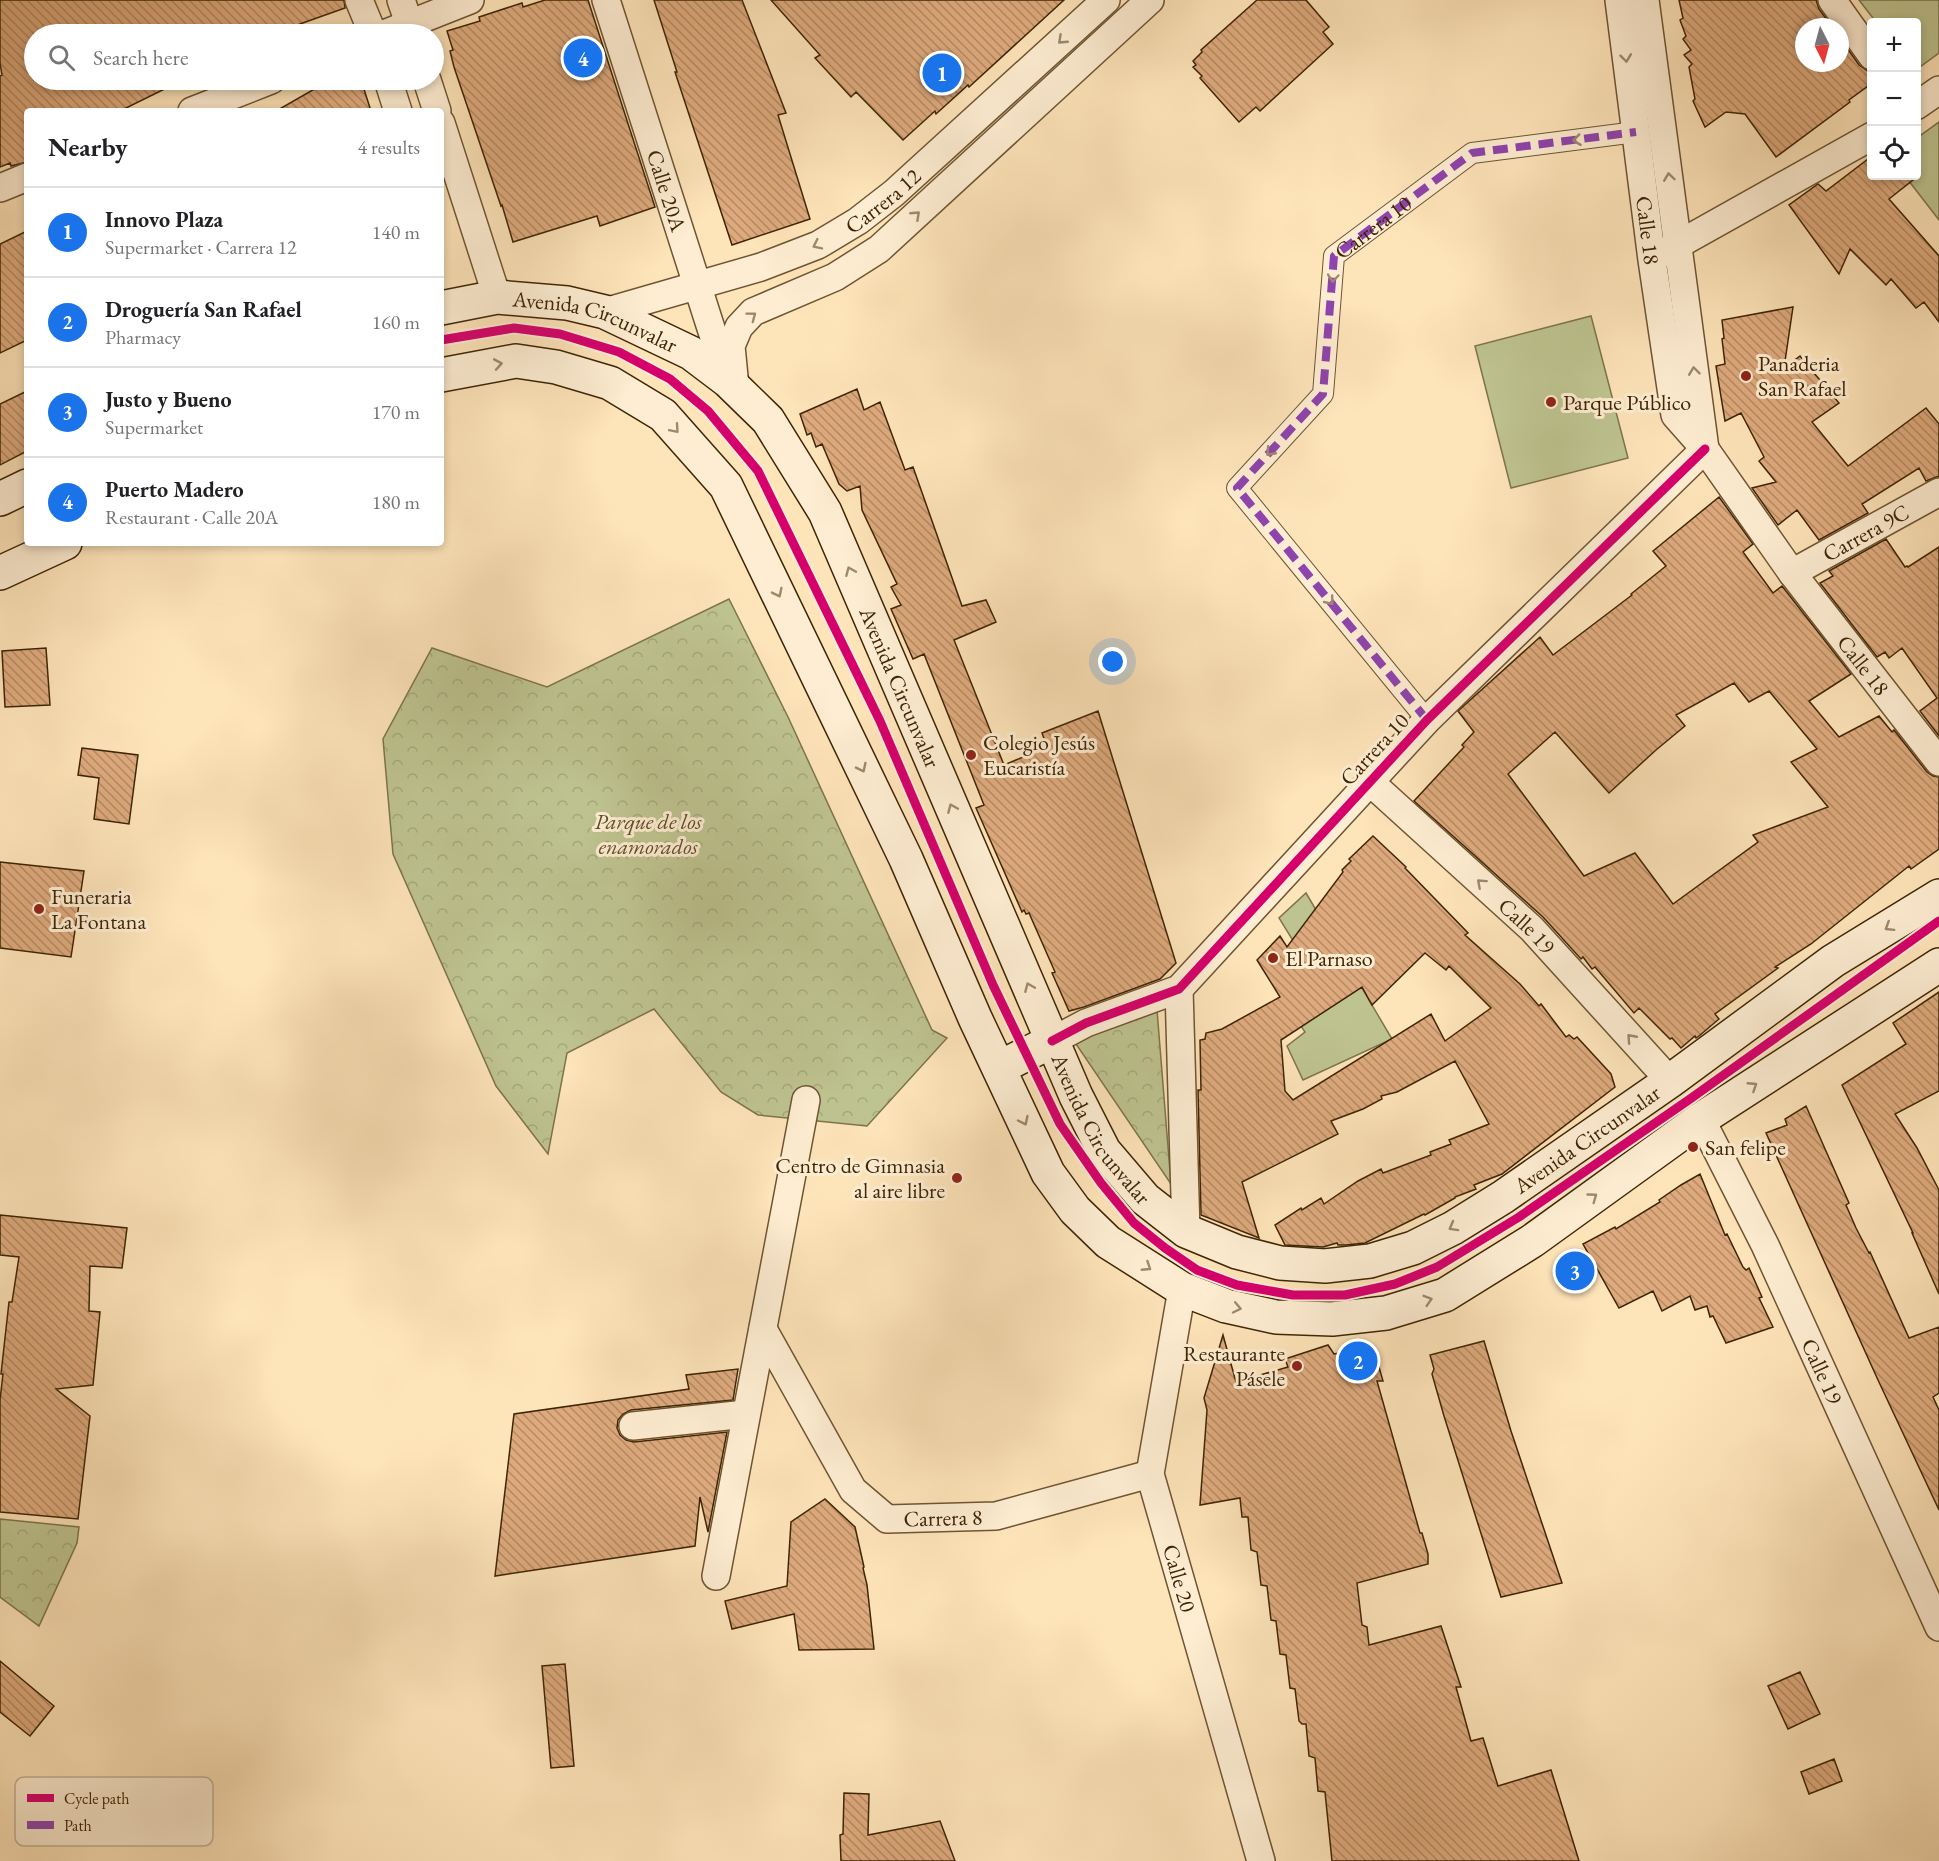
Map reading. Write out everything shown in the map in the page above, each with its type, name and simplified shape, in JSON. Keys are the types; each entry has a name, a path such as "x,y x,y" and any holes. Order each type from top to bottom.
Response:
{"main road":[{"name":"Avenida Circunvalar","path":"444,307 497,297 567,303 605,312 691,353 732,384 768,420 825,512 1076,1096 1104,1151 1145,1199 1186,1231 1237,1252 1280,1263 1336,1264 1370,1261 1413,1248 1453,1228 1503,1197 1670,1081 1833,961 1939,896"},
{"path":"444,374 516,361 556,367 610,383 663,415 726,486 906,859 975,1018 1048,1173 1075,1210 1108,1242 1182,1289 1226,1306 1276,1317 1332,1319 1386,1313 1445,1295 1532,1241 1701,1119 1939,965"},
{"path":"0,499 24,487"},
{"path":"0,573 58,546"},
{"path":"999,1068 1052,1041"}],"street":[{"path":"359,0 369,24"},
{"path":"408,20 470,0"},
{"name":"Calle 20A","path":"606,0 697,284 732,384"},
{"name":"Carrera 12","path":"605,312 761,267 818,245 858,221 894,193 1106,0"},
{"name":"Carrera 12","path":"732,384 731,346 739,327 753,312 835,277 879,249 1150,0"},
{"name":"Calle 18","path":"1619,0 1652,260 1675,415 1704,449 1792,573 1939,762"},
{"name":"Calle 18","path":"1645,0 1704,449"},
{"path":"1832,0 1867,49"},
{"path":"200,108 246,90"},
{"path":"391,90 397,108"},
{"path":"430,90 436,108"},
{"path":"1921,103 1939,90"},
{"path":"444,132 497,297"},
{"name":"Carrera 10","path":"1427,720 1237,488 1323,394 1334,256 1472,153 1635,132"},
{"path":"1652,260 1867,139"},
{"path":"0,188 24,178"},
{"path":"858,221 879,249"},
{"name":"Carrera 10","path":"1052,1041 1086,1023 1179,990 1427,720 1704,449"},
{"name":"Carrera 9C","path":"1792,573 1939,492"},
{"name":"Calle 19","path":"1370,782 1532,929 1670,1081"},
{"path":"1179,990 1186,1231"},
{"path":"716,1576 806,1100"},
{"name":"Calle 19","path":"1701,1119 1765,1245 1938,1621"},
{"name":"Calle 20","path":"1182,1289 1150,1474 1261,1861"},
{"name":"Carrera 8","path":"763,1329 853,1490 886,1519 996,1516 1150,1474"},
{"path":"633,1426 746,1414"}],"green space":[{"path":"1859,0 1939,0 1939,53 1921,66 1921,18 1873,18"},
{"path":"1939,122 1939,220 1908,180 1921,180 1921,135"},
{"name":"Parque Público","path":"1591,316 1628,458 1511,488 1475,346"},
{"name":"Parque de los enamorados","path":"729,599 788,717 932,1030 947,1038 867,1126 758,1115 721,1092 654,1009 567,1053 548,1154 496,1086 393,854 383,739 432,648 547,687"},
{"path":"1306,893 1392,1039 1303,1080 1287,1046 1305,1032 1295,1017 1329,999 1279,918"},
{"path":"1157,1010 1171,1184 1076,1044 1110,1020"},
{"path":"0,1519 79,1527 77,1543 39,1626 0,1597"}],"building":[{"path":"0,0 344,0 345,8 300,24 24,24 24,90 163,90 126,108 24,108 24,163 11,166 10,163 0,167 0,76 2,75"},
{"path":"545,0 588,0 655,207 600,226 597,216 513,242 454,67 450,51 453,50 447,31 480,21 479,17 522,3 523,7"},
{"path":"654,0 742,0 786,113 778,115 810,219 732,245 675,72 677,72"},
{"path":"771,0 1064,0 969,87 968,85 936,114 935,111 903,140 856,92 851,97 815,58 820,55"},
{"path":"1257,0 1306,0 1329,27 1323,32 1333,44 1260,111 1256,107 1239,122 1200,78 1202,76 1193,67 1196,65 1193,61 1202,52 1201,50"},
{"path":"1679,0 1816,0 1826,18 1795,18 1795,72 1849,72 1849,51 1859,65 1867,71 1867,87 1776,157 1745,114 1726,112 1705,127 1693,101 1695,99 1689,67 1692,64 1684,55 1691,50 1683,39 1686,36 1680,20 1683,18"},
{"path":"313,90 364,90 370,108 281,108"},
{"path":"1867,160 1867,180 1913,180 1889,199 1939,256 1939,322 1924,302 1916,308 1891,279 1886,285 1850,249 1839,274 1789,205 1818,184 1826,191"},
{"path":"24,232 24,341 0,353 0,244"},
{"path":"1793,307 1784,368 1800,356 1839,403 1812,422 1848,466 1926,408 1939,424 1939,476 1926,481 1919,468 1862,504 1868,513 1819,540 1797,510 1778,525 1752,488 1776,482 1759,461 1764,457 1741,413 1725,421 1716,366 1725,364 1722,320"},
{"path":"857,389 864,410 880,402 905,470 913,467 962,606 986,600 996,622 954,640 1004,765 1047,747 1042,733 1098,711 1176,963 1160,979 1069,1011 1029,913 1026,914 1024,910 1022,912 976,808 984,805 924,654 913,659 891,609 901,605 891,587 897,584 862,510 860,486 847,491 839,484 822,444 816,447 811,433 807,435 800,414"},
{"path":"24,392 24,453 0,465 0,404"},
{"path":"1719,497 1753,544 1743,552 1773,593 1782,586 1851,674 1809,701 1839,737 1879,716 1892,732 1894,730 1927,772 1939,777 1939,849 1911,869 1909,866 1811,944 1775,967 1778,968 1715,1014 1719,1019 1681,1048 1639,1008 1634,1013 1595,967 1592,969 1583,957 1581,959 1543,917 1414,801 1464,747 1462,745 1474,732 1458,711 1540,637 1553,655 1632,595 1666,566 1653,551","holes":["1734,683 1749,702 1769,691 1817,749 1791,762 1828,807 1753,835 1758,842 1673,904 1635,853 1584,876 1508,774 1555,732 1609,793 1685,726 1676,715"]},
{"path":"1886,539 1905,567 1939,547 1939,736 1920,711 1937,698 1902,648 1889,658 1885,652 1877,657 1820,583 1833,576 1829,571"},
{"path":"46,648 50,705 5,707 2,651"},
{"path":"82,748 138,755 129,824 94,819 99,778 78,775"},
{"path":"1373,836 1406,867 1468,933 1465,935 1520,984 1539,1006 1541,1004 1566,1037 1569,1035 1574,1039 1577,1037 1611,1074 1615,1087 1502,1174 1474,1185 1476,1189 1455,1197 1425,1215 1365,1243 1338,1245 1337,1243 1323,1247 1285,1245 1275,1225 1301,1208 1302,1210 1321,1198 1324,1204 1358,1181 1381,1169 1383,1173 1431,1155 1430,1152 1451,1144 1449,1140 1489,1124 1455,1061 1397,1092 1381,1096 1382,1099 1363,1109 1331,1121 1338,1134 1242,1182 1259,1238 1201,1215 1198,1090 1201,1090 1200,1040 1205,1039 1206,1033 1222,1029 1280,997 1257,960 1280,936 1287,947 1343,872 1342,870 1351,861 1349,859","holes":["1425,953 1446,970 1449,966 1491,1008 1445,1041 1431,1014 1293,1100 1285,1091 1281,1040 1362,987 1372,1005"]},
{"name":"Funeraria La Fontana","path":"0,862 84,871 71,957 0,948"},
{"path":"1939,992 1939,1091 1895,1114 1917,1148 1939,1190 1939,1294 1913,1233 1842,1085 1906,1044 1893,1023"},
{"path":"1806,1106 1849,1203 1846,1205 1856,1228 1870,1252 1909,1338 1939,1327 1939,1393 1933,1397 1939,1410 1939,1510 1766,1133 1787,1125 1785,1119"},
{"path":"1700,1174 1725,1235 1727,1234 1743,1267 1746,1270 1749,1268 1762,1297 1759,1298 1773,1327 1726,1343 1713,1316 1710,1317 1707,1306 1695,1310 1690,1296 1662,1311 1653,1291 1619,1308 1583,1244 1615,1227 1616,1229"},
{"path":"0,1215 127,1228 122,1268 90,1266 89,1311 100,1312 93,1385 56,1389 90,1416 78,1519 0,1512 0,1400 3,1374 1,1374 9,1302 12,1302 19,1257 0,1255"},
{"path":"1223,1335 1236,1382 1288,1367 1285,1359 1328,1345 1334,1354 1373,1346 1383,1381 1377,1381 1428,1554 1428,1564 1357,1583 1362,1625 1367,1627 1369,1645 1441,1626 1461,1687 1456,1687 1471,1741 1483,1738 1498,1786 1551,1770 1579,1861 1332,1861 1325,1792 1318,1791 1315,1758 1309,1756 1306,1724 1299,1721 1295,1689 1290,1688 1286,1655 1280,1654 1276,1621 1271,1620 1267,1586 1261,1585 1257,1552 1251,1550 1248,1517 1242,1517 1240,1498 1200,1505 1207,1410 1204,1398"},
{"path":"1484,1341 1511,1431 1562,1583 1501,1597 1444,1416 1432,1374 1434,1369 1430,1355"},
{"path":"738,1369 733,1400 631,1410 618,1420 617,1428 620,1435 634,1442 727,1432 708,1532 700,1497 695,1546 495,1576 514,1414 689,1389 686,1375"},
{"path":"825,1499 855,1527 867,1585 874,1649 799,1650 794,1614 732,1629 725,1601 787,1586 791,1522"},
{"path":"0,1661 54,1706 30,1736 0,1712"},
{"path":"565,1664 574,1766 551,1768 542,1666"},
{"path":"1800,1672 1820,1714 1788,1729 1768,1686"},
{"path":"1834,1759 1842,1781 1809,1794 1801,1772"},
{"path":"844,1793 869,1794 868,1835 940,1821 955,1861 841,1861 840,1835 843,1834"}],"marked path":[{"path":"1427,720 1237,488 1323,394 1334,256 1472,153 1636,132"}],"cycle path":[{"path":"444,340 514,328 560,334 619,352 670,379 708,411 758,471 880,721 993,985 1060,1124 1101,1183 1134,1223 1197,1270 1237,1285 1293,1295 1345,1295 1395,1284 1437,1267 1519,1217 1690,1099 1939,921"},
{"path":"1052,1041 1086,1023 1179,989 1427,720 1705,449"}],"place":[{"name":"Puerto Madero","path":"583,58"},
{"name":"Innovo Plaza","path":"942,73"},
{"name":"Panaderia San Rafael","path":"1746,376"},
{"name":"Parque Público","path":"1551,402"},
{"name":"Colegio Jesús Eucaristía","path":"971,755"},
{"name":"Funeraria La Fontana","path":"39,909"},
{"name":"El Parnaso","path":"1273,958"},
{"name":"San felipe","path":"1693,1147"},
{"name":"Centro de Gimnasia al aire libre","path":"957,1178"},
{"name":"Justo y Bueno","path":"1575,1271"},
{"name":"Droguería San Rafael","path":"1358,1361"},
{"name":"Restaurante Pásele","path":"1297,1366"}]}
